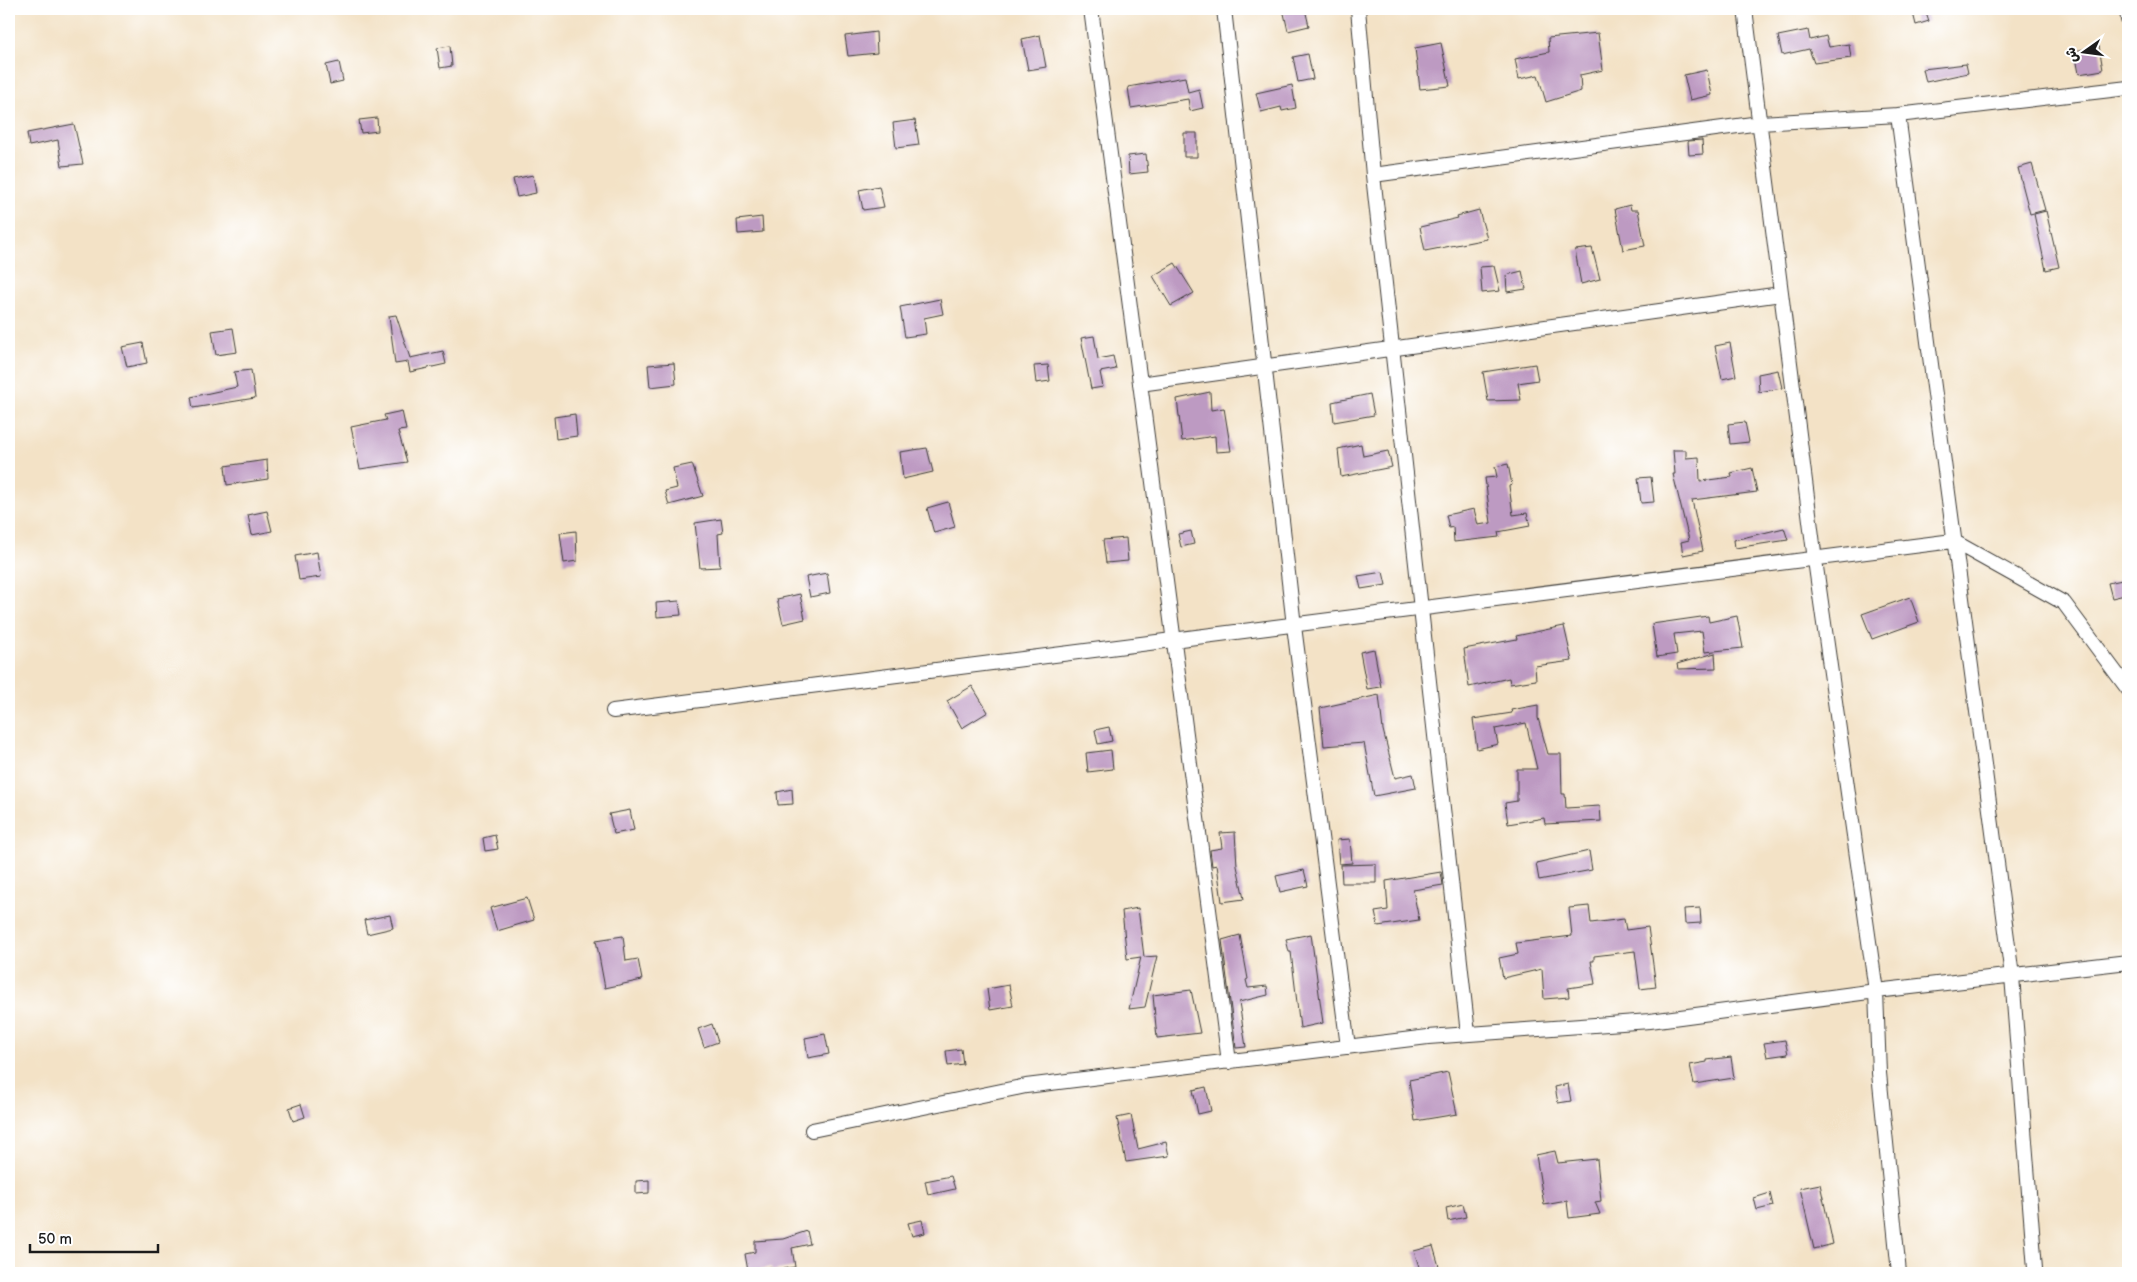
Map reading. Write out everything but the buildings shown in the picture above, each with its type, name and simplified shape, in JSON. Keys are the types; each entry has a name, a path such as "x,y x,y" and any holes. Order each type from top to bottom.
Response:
{"street":[{"path":"1091,9 1229,1062"},
{"path":"1224,9 1263,367 1348,1047"},
{"path":"1358,9 1373,175 1468,1034"},
{"path":"1745,9 1814,560 1876,991 1879,1073 1899,1273"},
{"path":"2127,9 2128,20"},
{"path":"1373,175 1760,123 1898,115 2128,88"},
{"path":"1898,115 2012,976 2035,1269"},
{"path":"1140,384 1781,294"},
{"path":"613,711 1954,541 2064,603 2128,689"},
{"path":"812,1130 1026,1086 1468,1034 1650,1021 1876,991 2128,962"}]}
